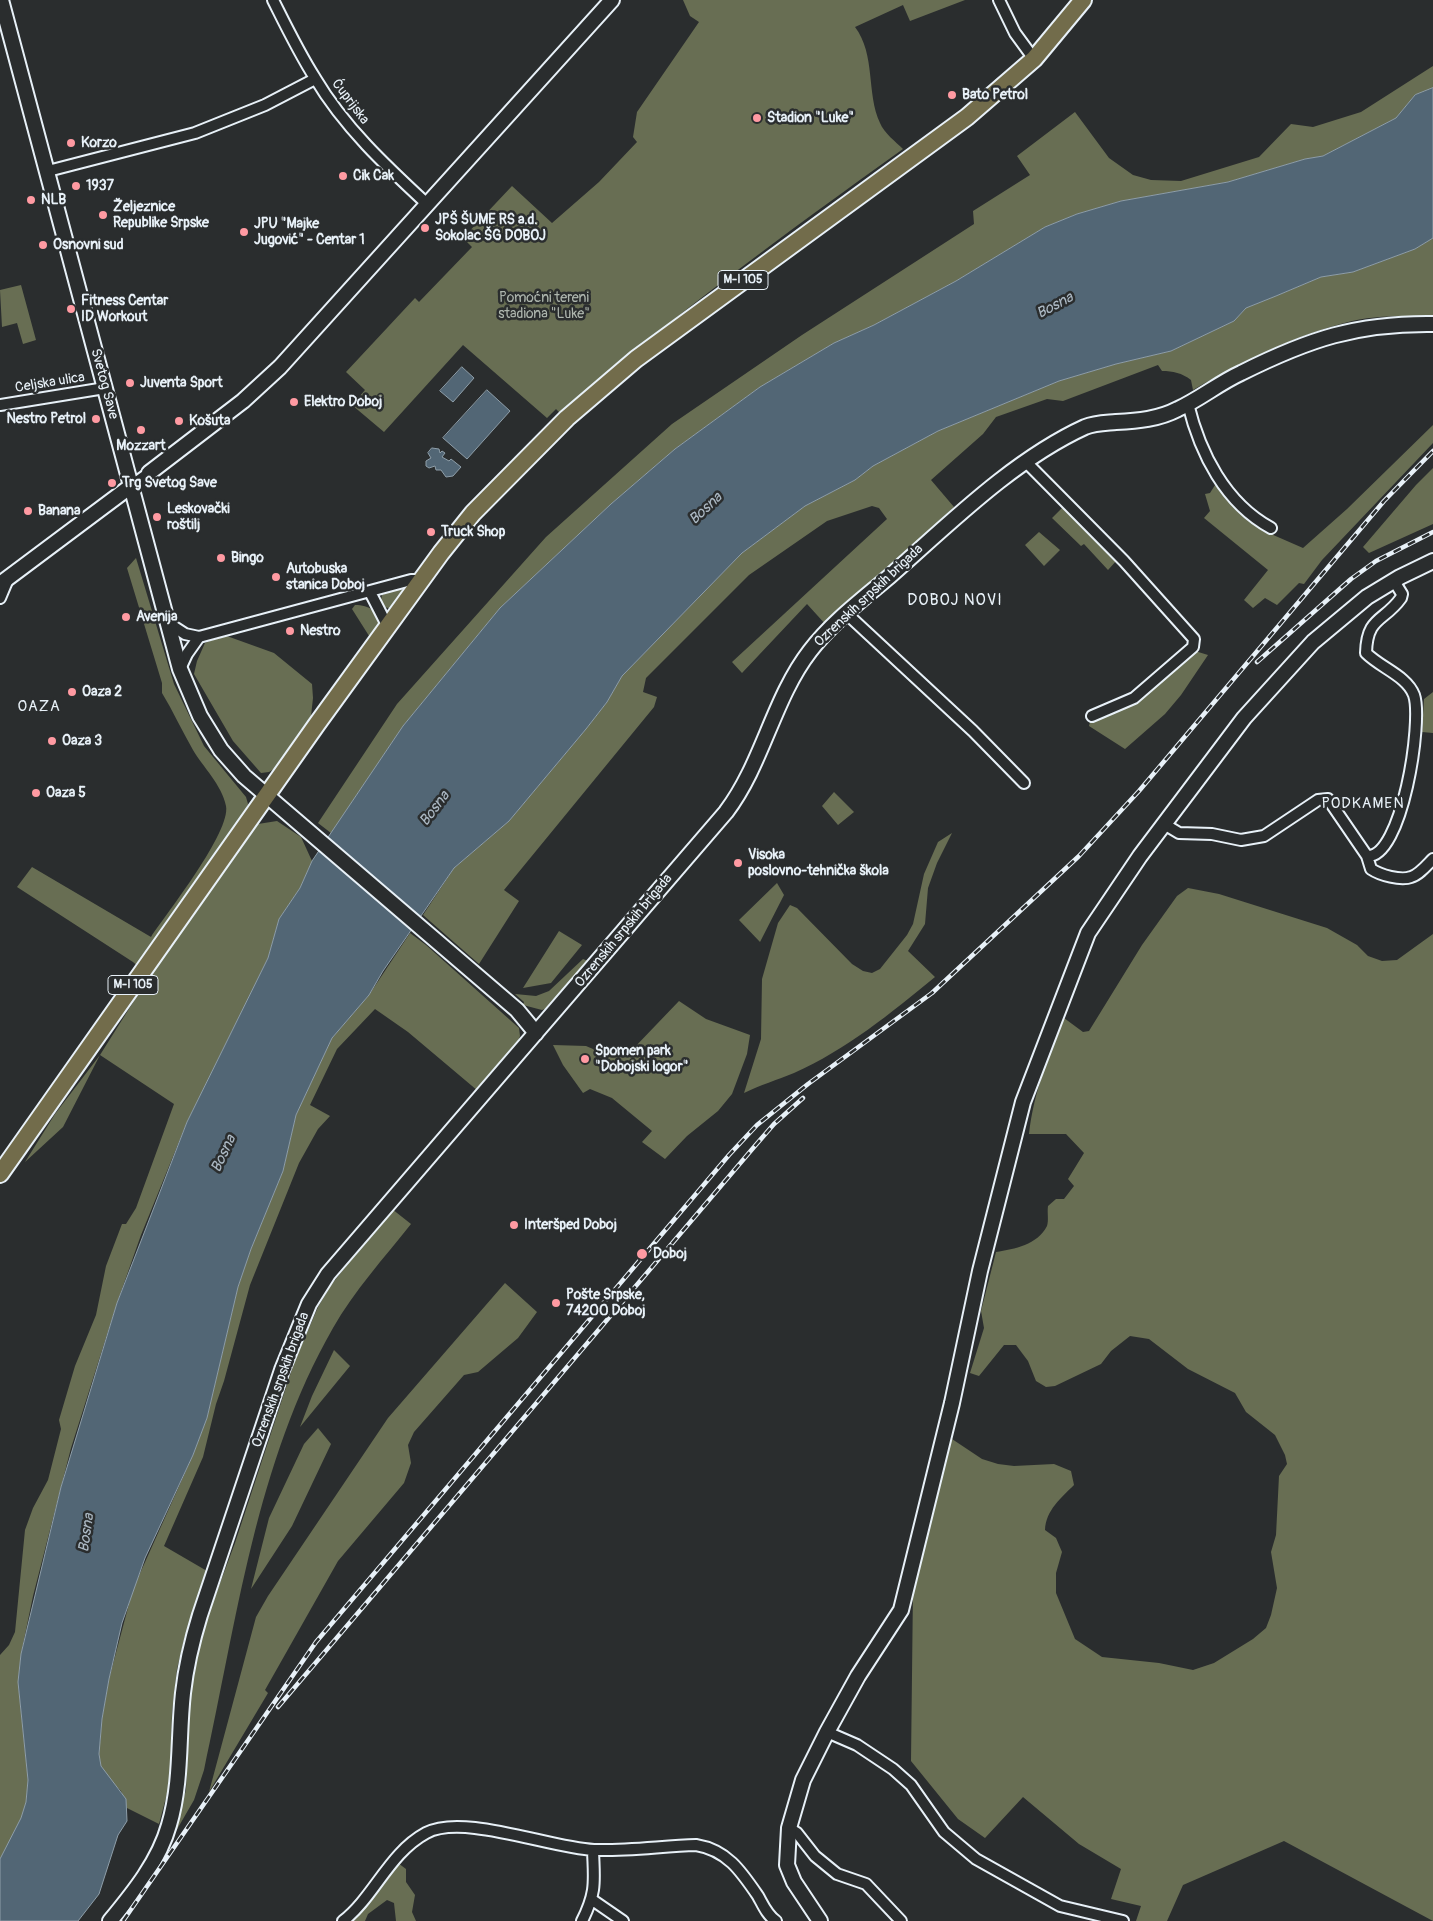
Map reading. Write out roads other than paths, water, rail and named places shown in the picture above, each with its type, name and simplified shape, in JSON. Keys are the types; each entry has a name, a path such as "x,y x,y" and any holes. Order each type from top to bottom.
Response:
{"main road":[{"name":"M-I 105","path":"0,1174 267,796 422,580 473,513 567,418 636,359 967,116 1034,59 1083,0"}],"street":[{"name":"Svetog Save","path":"1,0 180,669 200,716 221,750 244,776 517,1010 536,1033"},
{"name":"Ćuprijska","path":"273,0 315,79 362,141 427,204"},
{"path":"0,598 4,581 243,402 280,367 612,0"},
{"path":"999,0 1015,33 1034,59"},
{"path":"48,171 195,133 265,105 315,79"},
{"name":"Ozrenskih srpskih brigada","path":"110,1921 141,1882 157,1855 169,1826 175,1801 183,1694 192,1644 282,1370 309,1304 328,1274 732,805 802,662 822,637 939,533 1026,462 1088,426 1151,419 1188,404 1240,373 1312,341 1335,334 1360,328 1396,324 1433,324"},
{"name":"Celjska ulica","path":"0,405 105,388"},
{"path":"1188,404 1198,438 1218,478 1253,516 1272,528"},
{"path":"1026,462 1124,561 1194,639 1193,647 1139,695 1092,716"},
{"path":"820,1921 794,1882 787,1865 786,1852 789,1828 803,1780 858,1676 901,1610 952,1403 980,1271 1023,1102 1088,933 1164,824 1244,718 1313,642 1367,597 1433,561"},
{"path":"168,623 185,634 199,637 411,580 422,580"},
{"path":"1367,856 1373,855 1390,838 1412,773 1417,710 1414,696 1410,686 1399,676 1377,664 1366,653 1366,636 1374,624 1401,598 1402,594 1394,581"},
{"path":"370,592 388,627"},
{"path":"847,614 973,730 1024,783"},
{"path":"180,669 187,654 199,637"},
{"path":"1164,824 1179,832 1212,834 1240,840 1264,836 1318,800 1328,799 1367,856 1371,869 1378,874 1407,878 1413,877 1433,859"},
{"path":"828,1732 857,1744 893,1769 911,1785 944,1832 976,1859 1060,1906 1123,1921"},
{"path":"343,1921 409,1844 427,1832 444,1827 471,1828 593,1850 696,1845 711,1848 728,1858 775,1921"},
{"path":"789,1828 796,1833 815,1856 837,1874 866,1884 901,1921"},
{"path":"582,1921 592,1899 596,1877 593,1850"},
{"path":"592,1899 624,1921"}],"water":[{"name":"Bosna","path":"1433,88 1433,238 1415,249 1353,272 1321,277 1246,308 1234,321 1171,351 1116,364 1059,381 938,431 873,466 855,480 805,506 742,553 622,676 607,702 586,729 509,821 454,868 383,971 369,995 332,1038 296,1115 283,1171 251,1249 238,1287 207,1418 193,1455 145,1558 122,1623 109,1679 102,1719 99,1754 101,1766 126,1799 127,1821 118,1835 99,1894 78,1921 0,1921 0,1859 21,1818 26,1802 28,1780 18,1682 21,1654 61,1487 117,1303 187,1122 268,958 279,919 300,888 312,861 403,726 500,608 611,504 675,449 760,387 834,343 874,325 956,281 1045,227 1077,214 1121,201 1228,182 1305,159 1323,156 1396,118 1415,95"},
{"path":"462,367 474,378 453,402 440,391"},
{"path":"487,390 510,411 467,459 443,438"},
{"path":"432,448 439,449 440,453 442,451 445,453 442,457 449,461 451,459 461,467 453,476 446,477 441,470 436,470 435,466 429,468 426,466 426,461 431,458 428,453"}],"railway":[{"path":"123,1921 316,1642 729,1155 757,1125 808,1084 932,993 1079,856 1139,791 1384,501 1433,451"},
{"path":"1257,662 1351,579 1376,561 1433,532"},
{"path":"278,1707 754,1147 774,1124 803,1098"}],"place":[{"name":"Bato Petrol","path":"952,95"},
{"name":"Stadion \"Luke\"","path":"757,118"},
{"name":"Korzo","path":"71,143"},
{"name":"Cik Cak","path":"343,176"},
{"name":"1937","path":"76,186"},
{"name":"NLB","path":"31,200"},
{"name":"Željeznice Republike Srpske","path":"103,215"},
{"name":"JPŠ ŠUME RS a.d. Sokolac ŠG DOBOJ","path":"425,228"},
{"name":"JPU \"Majke Jugović\" - Centar 1","path":"244,232"},
{"name":"Osnovni sud","path":"43,245"},
{"name":"Fitness Centar ID Workout","path":"71,309"},
{"name":"Juventa Sport","path":"130,383"},
{"name":"Elektro Doboj","path":"294,402"},
{"name":"Nestro Petrol","path":"96,419"},
{"name":"Košuta","path":"179,421"},
{"name":"Mozzart","path":"141,430"},
{"name":"Trg Svetog Save","path":"112,483"},
{"name":"Banana","path":"28,511"},
{"name":"Leskovački roštilj","path":"157,517"},
{"name":"Truck Shop","path":"431,532"},
{"name":"Bingo","path":"221,558"},
{"name":"Autobuska stanica Doboj","path":"276,577"},
{"name":"Avenija","path":"126,617"},
{"name":"Nestro","path":"290,631"},
{"name":"Oaza 2","path":"72,692"},
{"name":"Oaza 3","path":"52,741"},
{"name":"Oaza 5","path":"36,793"},
{"name":"Visoka poslovno-tehnička škola","path":"738,863"},
{"name":"Spomen park \"Dobojski logor\"","path":"585,1059"},
{"name":"Interšped Doboj","path":"514,1225"},
{"name":"Doboj","path":"642,1254"},
{"name":"Pošte Srpske, 74200 Doboj","path":"556,1303"}],"district":[{"name":"DOBOJ NOVI","path":"955,601"},
{"name":"OAZA","path":"39,707"},
{"name":"PODKAMEN","path":"1363,804"}],"park label":[{"name":"Pomoćni tereni stadiona \"Luke\"","path":"544,306"}]}
